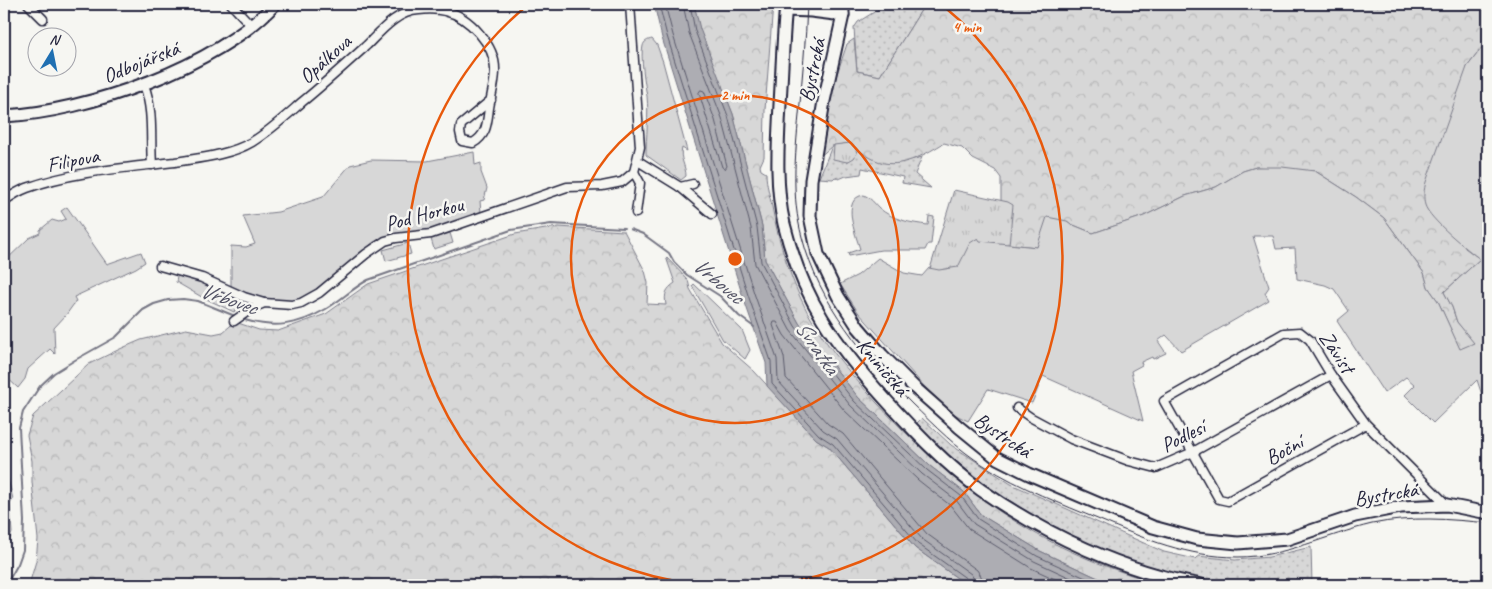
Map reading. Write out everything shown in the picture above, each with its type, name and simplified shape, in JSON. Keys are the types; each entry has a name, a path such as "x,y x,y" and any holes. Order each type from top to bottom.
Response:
{"street":[{"path":"28,4 43,19"},
{"path":"231,4 251,25"},
{"name":"Odbojářská","path":"4,116 22,115 61,108 144,85 206,55 251,25 276,4"},
{"path":"630,4 640,147 634,172 640,183 636,213"},
{"path":"786,7 811,11 842,10"},
{"name":"Kníničská","path":"786,7 778,137 778,183 783,222 793,257 807,292 825,326 859,371 897,413 937,453 981,489 1030,520 1083,547 1137,568 1201,585"},
{"name":"Opálkova","path":"152,165 222,153 250,143 267,132 311,95 387,24 402,15 416,10 445,11 464,20 472,26 485,42 492,56 495,70 491,100 486,131 481,139 473,144 462,141 461,125 491,100"},
{"name":"Bystrcká","path":"842,10 811,180 810,216 818,254 838,296 858,327 882,355 915,388 997,458 1028,474 1153,527 1197,539 1238,543 1287,539 1377,511 1401,507 1448,506 1488,512"},
{"path":"144,85 147,92 152,126 152,165"},
{"path":"638,161 680,187 712,214"},
{"name":"Filipova","path":"4,200 25,189 54,179 152,165"},
{"name":"Pod Horkou","path":"160,266 202,278 244,297 264,303 292,305 301,303 318,293 385,241 431,234 567,187 602,186 622,182 634,172"},
{"path":"680,187 693,184"},
{"path":"234,321 264,303"},
{"name":"Závist","path":"1193,452 1164,401 1284,333 1300,332 1306,336 1366,424 1448,506"},
{"name":"Podlesí","path":"1017,408 1071,439 1158,468 1193,452 1331,375"},
{"name":"Boční","path":"1193,452 1219,498 1228,501 1366,424"}],"green space":[{"path":"694,4 773,4 765,110 764,157 760,166 761,170 766,173 777,230 795,286 807,312 845,366 877,403 927,454 981,499 1038,535 1072,552 1127,574 1164,585 1113,585 1040,551 981,515 964,492 930,466 858,397 799,323 765,260 762,226 733,114 699,29"},
{"path":"887,4 925,4 880,76 857,71 854,28 858,22"},
{"path":"925,4 1488,4 1488,40 1467,67 1465,248 1480,259 1444,292 1457,322 1475,343 1460,350 1438,301 1428,287 1424,273 1384,218 1356,197 1315,171 1256,167 1243,171 1216,187 1185,196 1144,216 1093,233 1067,221 1037,247 980,241 1001,201 1001,178 995,170 973,159 962,148 944,143 916,158 892,164 875,160 849,143 832,146 818,158 835,80 847,44 854,39 857,71 880,76"},
{"path":"652,39 657,45 663,62 687,151 682,148 681,155 686,176 681,180 646,155 648,103 642,50 644,43"},
{"path":"1488,40 1488,393 1482,395 1477,380 1433,423 1405,395 1415,385 1406,377 1384,393 1337,321 1349,311 1334,289 1325,285 1297,279 1295,248 1276,249 1273,236 1253,236 1269,287 1265,293 1269,300 1181,351 1166,335 1158,341 1166,353 1141,362 1142,365 1131,371 1143,421 1043,376 1032,403 988,389 968,421 952,413 923,385 858,312 840,284 858,275 878,258 904,273 922,276 929,268 939,270 958,267 970,243 978,238 980,241 1037,247 1047,217 1067,221 1093,233 1144,216 1185,196 1216,187 1243,171 1256,167 1282,167 1315,171 1356,197 1384,218 1424,273 1428,287 1438,301 1460,349 1474,343 1457,322 1444,292 1480,259 1450,234 1428,211 1425,205 1424,193 1426,182 1467,67"},
{"path":"850,143 868,156 898,163 922,157 915,174 931,188 902,183 903,177 862,168 861,174 839,179 835,177 833,179 819,178 832,146"},
{"path":"850,143 855,147 857,153 854,158 847,162 833,159 834,145"},
{"path":"474,152 475,165 481,163 481,172 487,188 484,200 480,201 481,213 450,225 407,235 406,233 374,242 308,296 290,301 272,302 231,287 231,246 246,247 255,244 243,216 278,212 323,197 350,165 371,160 427,161"},
{"path":"954,190 1008,202 1013,205 1009,245 954,280 930,269"},
{"path":"864,195 884,212 902,220 928,225 929,216 934,217 931,244 928,244 925,250 881,250 849,256 848,253 860,249 853,227 851,210 857,198"},
{"path":"67,207 107,264 141,252 145,262 74,297 76,301 54,328 55,354 50,349 28,369 25,379 18,388 4,375 4,262 29,238 40,233 40,230 52,220 59,222 66,219 61,211"},
{"path":"558,227 624,231 645,271 648,283 647,304 666,305 666,292 675,283 666,257 688,280 690,289 722,343 754,371 816,439 829,447 915,548 967,585 29,585 36,561 38,539 32,482 32,461 27,435 33,416 89,364 141,340 186,329 213,334 223,332 235,322 259,330 278,331 326,314 368,284 515,234"},
{"path":"450,233 453,243 434,249 431,239"},
{"path":"408,243 411,254 386,261 383,250"},
{"path":"178,272 244,299 239,309 237,308 234,312 176,282"},
{"path":"694,284 742,330 750,350 745,359 723,340 692,286"},
{"path":"922,418 951,445 1011,484 1164,552 1195,559 1198,556 1235,560 1269,557 1311,547 1312,585 1221,583 1181,575 1139,563 1097,547 1016,505 979,480 946,452 917,423"},
{"path":"4,470 13,499 10,504 12,533 4,553"}],"water":[{"name":"Svratka","path":"654,4 694,4 700,29 733,114 762,226 765,260 799,323 858,397 930,466 964,492 981,515 1040,551 1113,585 967,585 915,548 829,447 816,439 767,386 766,363 743,297 662,38"}],"waterway":[{"name":"Vrbovec","path":"241,319 275,325 305,319 326,309 368,280 511,230 551,224 624,228"},
{"name":"Vrbovec","path":"630,229 643,234 669,253 674,262 687,275 720,296 739,316 754,327"},
{"name":"Vrbovec","path":"6,585 18,564 23,550 24,521 19,428 23,412 40,386 54,373 116,337 143,310 154,304 168,300 198,301 235,316"}],"tram line":[{"path":"807,4 796,146 795,192 802,237 810,261 832,307 845,328 861,348 894,386 965,452 999,474 1056,502 1150,540 1202,554 1238,557 1272,553 1387,521 1444,519 1488,523"}]}
